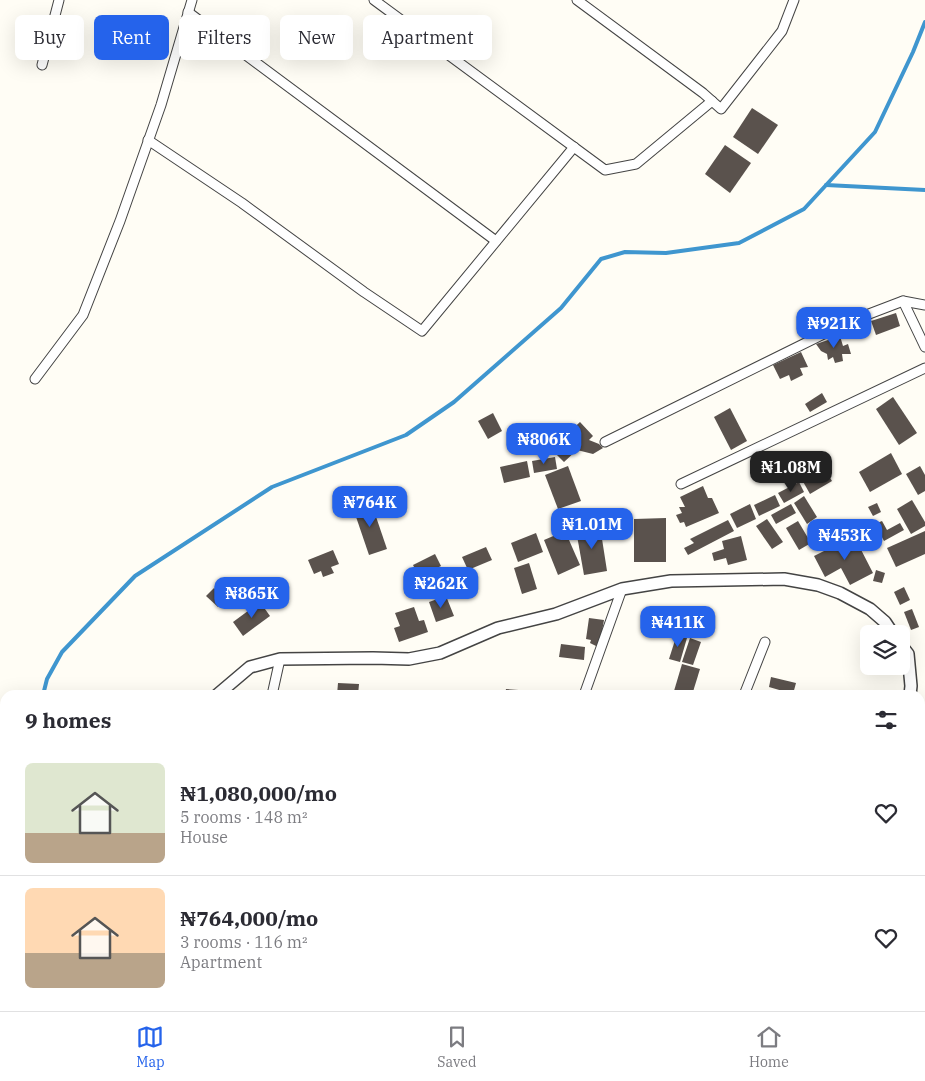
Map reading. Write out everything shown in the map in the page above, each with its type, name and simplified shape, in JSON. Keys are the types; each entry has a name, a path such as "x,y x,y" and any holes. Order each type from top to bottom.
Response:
{"street":[{"path":"42,65 59,0"},
{"path":"35,378 83,315 120,221 161,105 192,0"},
{"path":"374,0 605,170 636,164 712,101"},
{"path":"577,0 721,109 782,31 794,0"},
{"path":"188,12 496,241"},
{"path":"148,140 242,203 364,292 422,331 574,147"},
{"path":"903,301 925,346"},
{"path":"605,442 848,322 903,301 925,305"},
{"path":"681,484 925,368"},
{"path":"223,690 250,667 280,660 409,659 440,653 498,628 556,614 622,589 671,581 784,579 818,585 840,593 870,609 887,625"},
{"path":"586,690 622,589"},
{"path":"746,690 765,642"},
{"path":"273,690 280,660"},
{"path":"910,675 911,690"}],"building":[{"path":"752,108 778,125 758,154 733,137"},
{"path":"725,145 751,163 730,193 705,174"},
{"path":"896,313 900,326 876,335 871,321"},
{"path":"840,336 843,346 848,344 851,354 842,354 843,361 835,363 833,357 828,360 827,354 821,351 816,344"},
{"path":"801,352 808,367 800,368 803,375 791,381 789,375 780,379 773,365"},
{"path":"822,393 827,402 810,412 805,404"},
{"path":"893,397 917,433 899,445 876,409"},
{"path":"730,408 747,441 731,450 714,417"},
{"path":"493,413 502,431 488,439 478,421"},
{"path":"580,422 593,436 589,440 603,448 593,454 577,450 564,462 551,449"},
{"path":"891,453 902,474 870,492 859,472"},
{"path":"555,457 557,469 534,473 532,461"},
{"path":"527,461 530,477 504,483 500,467"},
{"path":"568,466 581,501 558,509 545,475"},
{"path":"823,466 832,481 810,494 801,478"},
{"path":"920,466 925,475 925,491 918,495 906,474"},
{"path":"799,482 804,492 784,503 778,493"},
{"path":"703,486 708,498 712,498 719,513 686,527 684,522 680,523 676,515 682,513 679,507 685,507 680,497"},
{"path":"775,495 780,506 759,516 754,505"},
{"path":"804,496 817,517 807,524 794,503"},
{"path":"912,500 925,522 925,526 911,534 897,509"},
{"path":"371,502 387,549 369,555 353,508"},
{"path":"877,503 881,512 873,516 868,507"},
{"path":"750,504 756,519 737,528 730,514"},
{"path":"791,504 796,513 776,524 771,515"},
{"path":"666,518 666,562 634,562 634,519"},
{"path":"767,519 783,542 772,549 756,526"},
{"path":"728,520 734,531 688,555 684,548 694,543 690,539"},
{"path":"798,521 811,543 799,550 786,528"},
{"path":"882,521 887,530 900,523 904,530 884,541 875,524"},
{"path":"600,526 607,571 584,575 576,530"},
{"path":"565,531 580,565 558,575 544,540"},
{"path":"925,531 925,554 896,567 887,548"},
{"path":"536,533 543,552 518,562 511,543"},
{"path":"741,536 747,560 728,565 726,558 714,561 712,553 724,549 722,541"},
{"path":"854,536 873,573 850,585 841,568 825,577 814,556"},
{"path":"486,547 492,560 468,570 462,557"},
{"path":"333,550 339,564 331,567 334,573 323,577 321,571 314,574 308,560"},
{"path":"435,554 441,566 419,577 413,565"},
{"path":"529,563 537,589 522,594 514,568"},
{"path":"876,570 885,573 882,583 873,581"},
{"path":"904,587 910,600 900,605 894,592"},
{"path":"214,588 225,599 218,607 206,596"},
{"path":"446,596 454,616 436,622 429,602"},
{"path":"260,602 270,616 243,636 233,622"},
{"path":"414,607 419,621 424,620 428,632 399,642 394,628 400,626 395,613"},
{"path":"912,609 919,627 911,630 904,612"},
{"path":"589,618 604,620 598,647 590,643 591,640 586,639"},
{"path":"677,634 687,638 680,662 669,659"},
{"path":"690,638 701,642 693,665 682,662"},
{"path":"561,644 585,647 584,660 559,657"},
{"path":"682,664 700,669 694,690 674,690"},
{"path":"771,677 796,683 794,690 779,690 769,687"},
{"path":"338,683 359,684 358,690 337,690"}],"waterway":[{"path":"44,690 47,679 62,652 135,576 272,487 406,435 454,402 561,308 601,259 625,252 666,253 739,243 804,209 875,132 925,22"},
{"path":"826,185 925,190"}]}
